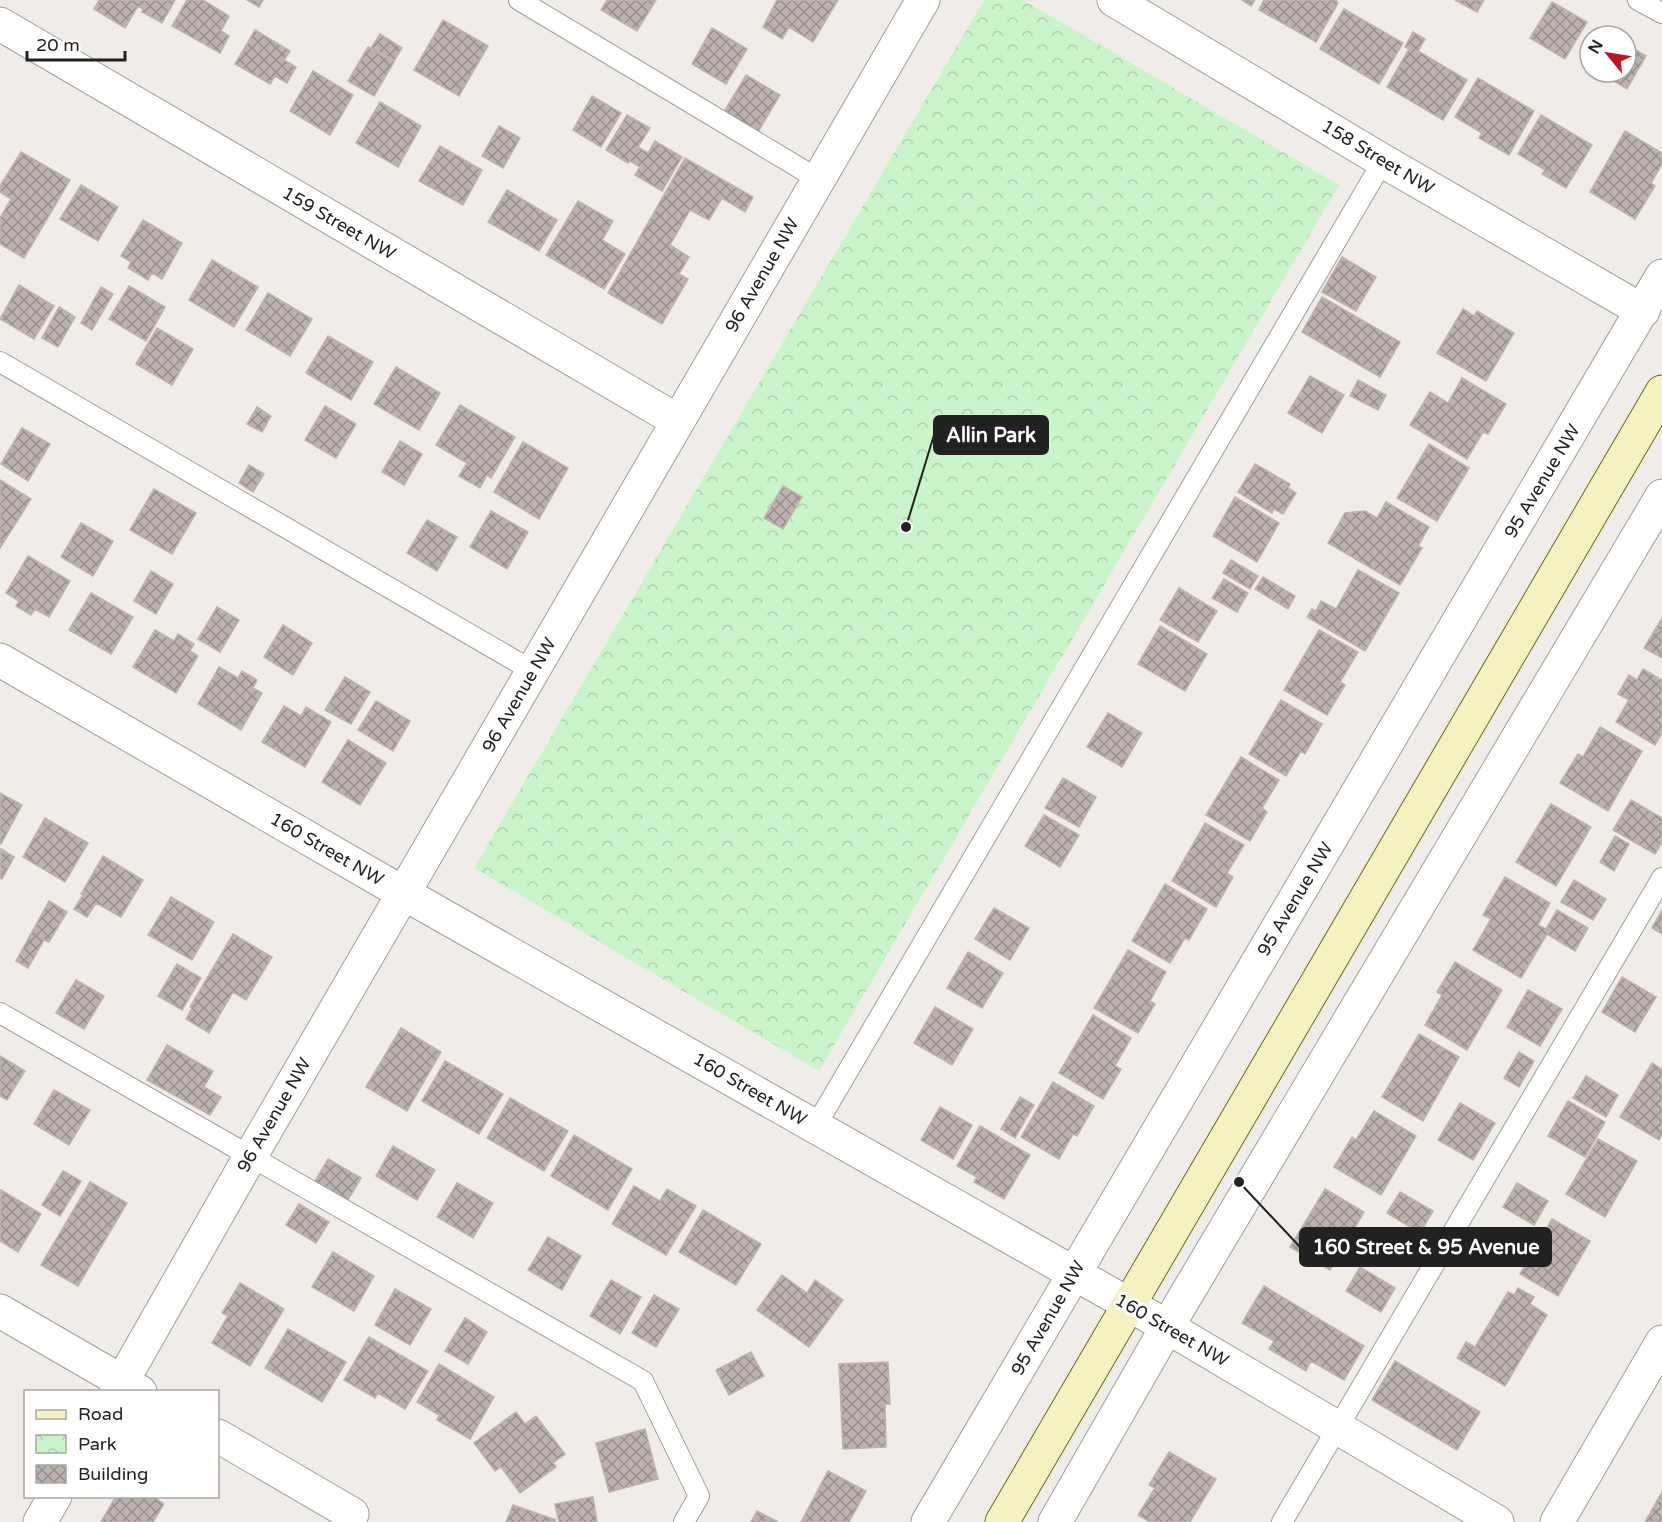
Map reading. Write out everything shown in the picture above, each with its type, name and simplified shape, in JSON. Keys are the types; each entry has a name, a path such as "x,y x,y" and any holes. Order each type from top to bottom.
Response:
{"main road":[{"path":"1002,1522 1662,392"}],"street":[{"name":"96 Avenue NW","path":"126,1388 250,1157 923,0"},
{"name":"158 Street NW","path":"1114,0 1383,161 1643,311"},
{"name":"159 Street NW","path":"0,24 678,421"},
{"name":"95 Avenue NW","path":"928,1522 1662,276"},
{"path":"1055,1522 1167,1327 1662,496"},
{"name":"160 Street NW","path":"0,660 403,893 1130,1305 1497,1522"},
{"path":"0,1311 126,1388"},
{"path":"1557,1522 1662,1342"},
{"path":"219,1437 352,1514"},
{"path":"40,1522 54,1498"}],"lane":[{"path":"519,0 818,179"},
{"path":"1638,0 1662,14"},
{"path":"815,1126 1383,161"},
{"path":"0,362 533,671"},
{"path":"1282,1522 1662,878"},
{"path":"0,1013 643,1381 699,1496 684,1522"}],"green space":[{"path":"984,0 1023,0 1339,185 819,1071 474,868"}],"building":[{"path":"99,0 175,0 162,23 142,12 143,9 138,6 125,28 94,9"},
{"path":"187,0 203,0 229,16 221,31 229,36 220,53 172,26"},
{"path":"247,0 263,0 259,7"},
{"path":"607,0 656,0 637,31 601,10"},
{"path":"777,0 838,0 813,42 789,27 782,39 763,27"},
{"path":"1242,0 1255,0 1251,6"},
{"path":"1264,0 1336,0 1338,3 1316,42 1259,10"},
{"path":"1455,0 1484,0 1477,12"},
{"path":"1552,2 1587,22 1578,24 1578,37 1565,59 1530,38"},
{"path":"1344,9 1403,43 1379,84 1320,49"},
{"path":"443,20 488,46 459,96 414,70"},
{"path":"712,28 747,49 726,84 692,64"},
{"path":"255,30 290,51 284,60 296,67 287,83 275,76 270,84 235,64"},
{"path":"1413,32 1425,39 1418,51 1467,80 1443,120 1387,87 1409,49 1405,47"},
{"path":"380,34 402,48 394,61 371,48"},
{"path":"368,47 394,62 374,96 348,81"},
{"path":"1638,51 1646,56 1638,70"},
{"path":"313,71 353,95 330,135 290,111"},
{"path":"746,75 780,95 758,132 724,112"},
{"path":"1478,78 1534,111 1509,155 1479,138 1482,133 1455,117"},
{"path":"1619,84 1630,84 1627,89"},
{"path":"592,96 621,113 601,147 573,130"},
{"path":"380,102 421,126 398,167 356,143"},
{"path":"627,115 650,128 638,147 648,153 655,141 682,157 662,191 635,175 640,167 606,150"},
{"path":"1541,115 1592,145 1566,188 1542,174 1545,170 1518,154"},
{"path":"499,126 520,138 503,168 482,156"},
{"path":"1625,131 1662,153 1662,164 1651,183 1655,186 1635,219 1590,192"},
{"path":"440,146 482,170 463,205 419,181"},
{"path":"21,152 70,180 24,258 0,244 0,218 11,199 0,192 0,186"},
{"path":"685,158 753,197 745,212 722,198 709,220 690,210 670,245 689,257 679,274 688,279 662,324 608,293"},
{"path":"81,185 118,207 98,241 60,219"},
{"path":"507,190 557,220 539,251 488,222"},
{"path":"578,201 613,221 602,240 625,254 604,289 546,255"},
{"path":"143,220 182,243 162,279 152,273 148,280 128,268 131,262 121,256"},
{"path":"1342,257 1376,277 1356,311 1322,292"},
{"path":"212,260 258,287 234,327 189,300"},
{"path":"19,285 54,306 34,339 0,319"},
{"path":"129,286 165,307 146,341 109,319"},
{"path":"101,287 113,294 92,330 81,323"},
{"path":"268,293 312,319 290,356 246,330"},
{"path":"1322,297 1400,342 1380,377 1302,332"},
{"path":"59,307 75,317 58,347 42,338"},
{"path":"1463,309 1474,316 1477,311 1514,333 1486,381 1437,353"},
{"path":"157,328 193,349 172,385 136,364"},
{"path":"328,336 373,362 351,400 306,373"},
{"path":"396,367 440,393 419,430 374,404"},
{"path":"1310,376 1344,395 1322,433 1288,413"},
{"path":"1462,378 1506,404 1488,434 1483,432 1467,459 1410,425 1430,392 1448,403"},
{"path":"1358,380 1386,395 1378,410 1350,396"},
{"path":"460,405 515,437 491,478 487,475 480,488 459,476 467,463 436,445"},
{"path":"325,406 356,424 336,458 305,440"},
{"path":"257,407 271,416 262,432 247,424"},
{"path":"22,428 50,444 28,481 1,464"},
{"path":"400,441 422,454 404,485 382,472"},
{"path":"523,442 568,468 539,519 494,492"},
{"path":"1429,444 1469,468 1437,521 1397,498"},
{"path":"1255,464 1290,484 1288,488 1296,493 1283,514 1274,509 1272,513 1238,492"},
{"path":"249,465 264,474 253,492 239,483"},
{"path":"0,480 31,499 0,548"},
{"path":"783,486 802,497 783,529 764,518"},
{"path":"154,489 196,513 172,554 130,530"},
{"path":"1235,497 1279,523 1257,562 1213,536"},
{"path":"1386,502 1429,527 1418,546 1422,548 1400,585 1328,543 1345,513 1365,511 1377,518"},
{"path":"491,511 528,532 507,569 470,547"},
{"path":"427,520 457,537 437,571 407,553"},
{"path":"81,523 113,541 93,576 61,557"},
{"path":"28,556 70,581 49,617 35,609 31,615 16,606 19,601 6,593"},
{"path":"1231,560 1258,576 1250,589 1223,573"},
{"path":"1358,570 1399,593 1365,651 1307,617 1312,609 1316,611 1321,601 1336,609"},
{"path":"151,571 173,584 156,614 134,601"},
{"path":"1263,577 1295,596 1288,609 1255,589"},
{"path":"1224,579 1248,593 1237,612 1212,598"},
{"path":"1179,588 1217,611 1198,642 1160,620"},
{"path":"91,593 133,617 111,654 69,630"},
{"path":"217,607 239,620 220,652 198,639"},
{"path":"1662,618 1662,658 1644,648"},
{"path":"283,625 312,643 293,675 264,657"},
{"path":"1160,626 1207,654 1185,691 1138,664"},
{"path":"155,630 174,641 178,634 194,644 190,651 198,656 176,693 133,667"},
{"path":"1319,630 1358,652 1340,682 1345,685 1327,715 1284,690"},
{"path":"219,667 238,678 242,671 257,680 253,688 262,693 241,730 198,704"},
{"path":"1643,669 1662,680 1662,733 1655,745 1616,722 1629,700 1618,694 1629,675 1637,680"},
{"path":"345,677 370,692 351,724 325,710"},
{"path":"1281,700 1322,724 1305,754 1301,751 1286,776 1249,754"},
{"path":"376,701 410,721 393,751 358,730"},
{"path":"284,706 301,716 306,707 331,722 305,767 262,742"},
{"path":"1108,713 1142,733 1122,767 1087,747"},
{"path":"1600,727 1642,751 1608,811 1560,783 1578,754 1583,757"},
{"path":"348,740 386,763 360,805 322,782"},
{"path":"1241,757 1279,780 1262,808 1267,812 1250,841 1206,815"},
{"path":"1063,778 1096,797 1079,827 1045,808"},
{"path":"0,793 22,805 1,844 0,843"},
{"path":"1631,800 1662,818 1662,842 1655,854 1613,830"},
{"path":"1551,804 1591,827 1556,886 1516,862"},
{"path":"1044,815 1079,835 1060,867 1025,846"},
{"path":"45,818 88,843 65,882 23,857"},
{"path":"1205,823 1244,845 1227,873 1233,877 1216,907 1172,881"},
{"path":"1615,836 1629,844 1614,871 1600,862"},
{"path":"1,849 14,857 2,879 0,878"},
{"path":"103,856 143,880 121,917 96,903 87,917 74,909"},
{"path":"1505,877 1550,903 1538,925 1546,929 1557,910 1588,928 1575,951 1547,934 1521,978 1473,950 1491,919 1483,915"},
{"path":"1574,880 1606,899 1593,920 1561,902"},
{"path":"1165,884 1207,909 1189,940 1185,938 1170,963 1132,941"},
{"path":"171,897 214,922 192,960 148,935"},
{"path":"49,901 67,912 49,942 44,940 28,968 16,961"},
{"path":"994,908 1029,928 1010,960 975,939"},
{"path":"1662,910 1662,934 1652,928"},
{"path":"233,934 272,957 246,1000 233,992 209,1033 186,1019 192,1008 190,1007"},
{"path":"1128,950 1166,972 1150,1001 1155,1004 1138,1033 1094,1008"},
{"path":"968,952 1003,973 982,1008 947,988"},
{"path":"1455,962 1502,990 1467,1050 1425,1025 1442,995 1437,992"},
{"path":"177,964 201,978 182,1010 158,996"},
{"path":"1622,977 1656,997 1635,1032 1602,1012"},
{"path":"76,980 104,996 84,1029 56,1013"},
{"path":"1528,990 1562,1009 1540,1046 1507,1027"},
{"path":"935,1007 973,1029 952,1065 914,1043"},
{"path":"1093,1015 1131,1038 1115,1066 1121,1069 1103,1099 1059,1073"},
{"path":"401,1028 441,1052 407,1111 366,1087"},
{"path":"1419,1034 1459,1057 1423,1121 1382,1097"},
{"path":"167,1045 213,1071 204,1087 221,1097 210,1115 147,1080"},
{"path":"1519,1052 1534,1061 1519,1087 1504,1078"},
{"path":"0,1056 25,1071 7,1100 0,1096"},
{"path":"445,1061 503,1094 479,1134 422,1101"},
{"path":"1652,1063 1662,1069 1662,1134 1659,1140 1620,1117"},
{"path":"1586,1076 1618,1095 1606,1117 1573,1098"},
{"path":"1053,1082 1094,1106 1077,1136 1073,1134 1059,1159 1021,1137"},
{"path":"54,1090 90,1110 69,1145 34,1124"},
{"path":"1020,1097 1034,1105 1015,1138 1001,1129"},
{"path":"510,1098 568,1131 544,1171 487,1138"},
{"path":"1568,1101 1605,1122 1585,1157 1548,1136"},
{"path":"1460,1103 1495,1123 1473,1160 1438,1140"},
{"path":"940,1107 972,1125 953,1159 921,1140"},
{"path":"1374,1111 1416,1136 1381,1195 1334,1167 1352,1137 1356,1140"},
{"path":"980,1126 1030,1155 1004,1199 974,1182 977,1177 957,1166"},
{"path":"574,1135 632,1169 608,1210 551,1176"},
{"path":"1598,1139 1637,1161 1605,1217 1566,1194"},
{"path":"393,1146 435,1170 417,1200 376,1176"},
{"path":"328,1159 361,1178 348,1200 315,1181"},
{"path":"63,1171 81,1181 60,1216 42,1205"},
{"path":"90,1182 127,1203 78,1286 41,1265"},
{"path":"457,1183 493,1203 473,1238 437,1217"},
{"path":"1517,1183 1548,1201 1534,1225 1503,1207"},
{"path":"634,1186 660,1201 667,1189 696,1206 666,1255 612,1224"},
{"path":"1325,1189 1364,1212 1330,1270 1290,1247"},
{"path":"1,1190 41,1214 18,1252 0,1241"},
{"path":"1400,1192 1433,1211 1420,1233 1387,1213"},
{"path":"299,1204 329,1222 316,1243 286,1225"},
{"path":"703,1210 761,1244 736,1285 679,1252"},
{"path":"1552,1219 1590,1241 1558,1296 1520,1274"},
{"path":"548,1237 581,1256 562,1290 528,1270"},
{"path":"333,1252 374,1276 354,1311 312,1287"},
{"path":"1360,1267 1395,1288 1381,1312 1346,1291"},
{"path":"782,1275 807,1293 815,1280 843,1300 809,1347 757,1310"},
{"path":"611,1280 641,1297 620,1334 590,1316"},
{"path":"240,1283 284,1309 250,1366 212,1343 228,1316 222,1313"},
{"path":"1264,1286 1364,1346 1344,1380 1311,1361 1306,1371 1269,1349 1274,1341 1242,1323"},
{"path":"1518,1288 1534,1297 1530,1304 1547,1315 1505,1386 1457,1358 1466,1342 1475,1347 1508,1292 1514,1295"},
{"path":"395,1289 431,1309 410,1345 375,1325"},
{"path":"654,1295 679,1309 656,1347 632,1333"},
{"path":"465,1318 487,1332 468,1364 445,1351"},
{"path":"288,1329 346,1362 322,1402 265,1368"},
{"path":"369,1337 428,1371 405,1409 378,1393 375,1398 344,1380"},
{"path":"751,1352 764,1376 729,1395 716,1370"},
{"path":"1395,1361 1480,1412 1457,1450 1372,1400"},
{"path":"888,1362 890,1404 885,1404 886,1447 843,1449 839,1364"},
{"path":"439,1364 494,1397 470,1439 437,1420 439,1415 417,1402"},
{"path":"516,1412 525,1424 536,1416 565,1454 553,1463 556,1467 520,1493 501,1467 495,1471 474,1443"},
{"path":"645,1429 658,1479 609,1492 596,1443"},
{"path":"1169,1452 1216,1479 1190,1522 1150,1522 1138,1515 1155,1488 1149,1485"},
{"path":"828,1471 866,1491 849,1522 801,1522"},
{"path":"1662,1492 1662,1522 1645,1522"},
{"path":"593,1497 597,1522 559,1522 555,1504"},
{"path":"115,1498 155,1498 164,1504 153,1522 101,1522"},
{"path":"513,1505 556,1520 555,1522 506,1522"},
{"path":"757,1511 778,1522 751,1522"}],"place":[{"name":"Allin Park","path":"906,527"},
{"name":"160 Street & 95 Avenue","path":"1239,1182"}]}
